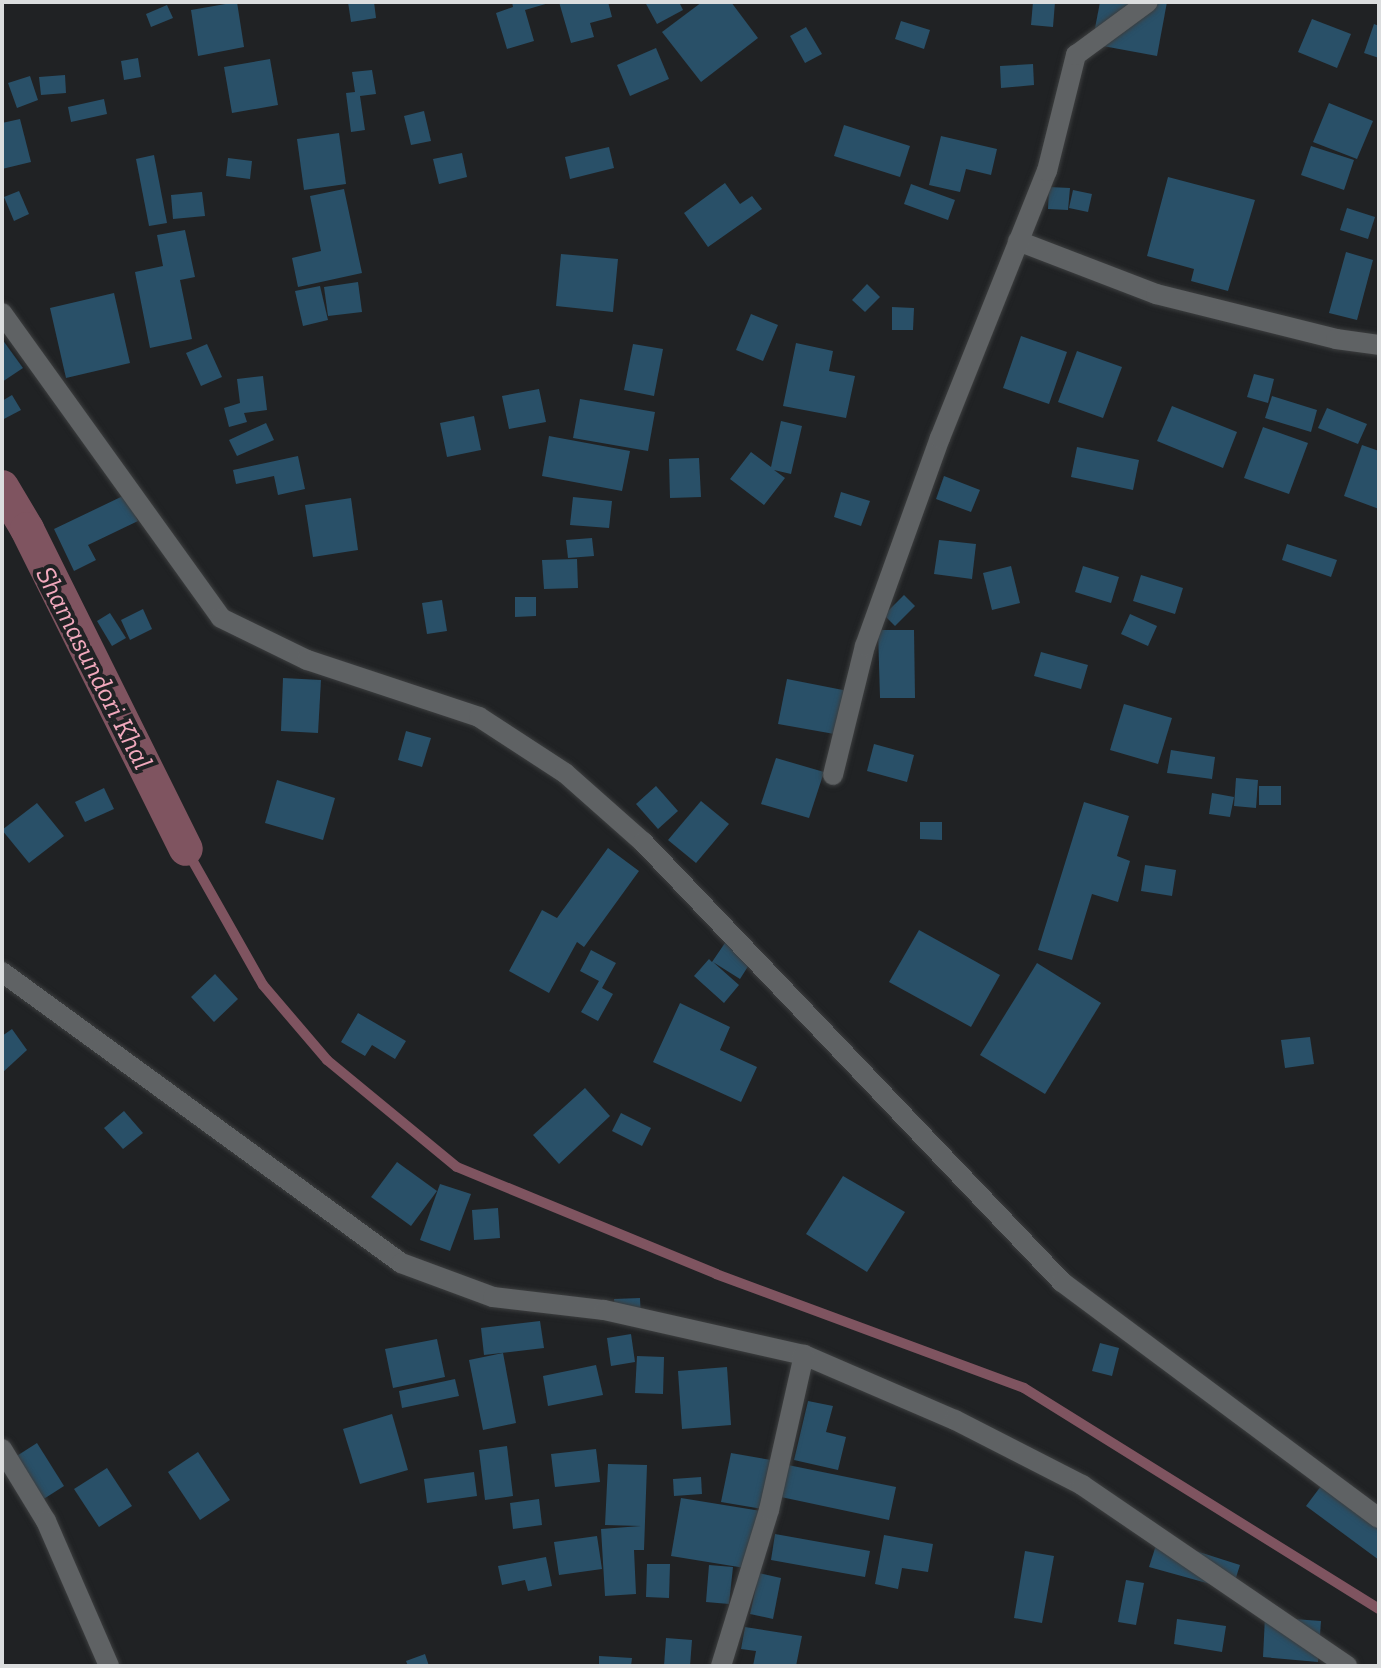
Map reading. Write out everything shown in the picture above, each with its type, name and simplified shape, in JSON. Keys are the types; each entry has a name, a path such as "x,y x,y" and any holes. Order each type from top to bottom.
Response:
{"street":[{"path":"833,775 865,646 940,438 1047,171 1076,55 1148,2"},
{"path":"1018,241 1156,294 1336,339 1379,345"},
{"path":"2,313 221,618 307,660 479,717 565,773 654,853 1062,1282 1379,1518"},
{"path":"2,972 401,1263 493,1297 604,1310 804,1355 955,1420 1082,1485 1347,1666"},
{"path":"721,1666 769,1510 804,1355"},
{"path":"2,1449 46,1521 109,1666"}],"building":[{"path":"237,2 244,47 198,56 191,10"},
{"path":"348,2 374,2 376,18 351,22"},
{"path":"512,2 549,3 525,10 534,41 507,49 496,13 513,7"},
{"path":"559,2 608,2 612,17 590,23 594,37 571,43"},
{"path":"645,2 679,2 683,10 657,24"},
{"path":"702,2 731,2 758,38 701,82 662,32"},
{"path":"1033,2 1055,2 1053,27 1031,25"},
{"path":"1100,2 1167,2 1157,56 1092,44"},
{"path":"167,5 173,18 151,27 146,14"},
{"path":"1312,19 1351,34 1337,68 1298,52"},
{"path":"901,21 930,30 924,49 895,39"},
{"path":"1374,24 1379,26 1379,58 1364,53"},
{"path":"806,27 822,54 805,63 790,36"},
{"path":"656,48 669,79 630,96 617,65"},
{"path":"138,58 141,77 124,80 121,61"},
{"path":"270,59 278,105 232,113 224,67"},
{"path":"1033,64 1034,85 1001,88 1000,66"},
{"path":"372,70 376,94 360,96 365,130 351,132 346,93 355,92 352,72"},
{"path":"65,75 66,93 41,95 39,77"},
{"path":"30,76 38,100 17,108 8,83"},
{"path":"104,99 107,114 71,122 68,107"},
{"path":"1329,103 1373,121 1357,159 1313,142"},
{"path":"424,111 431,141 411,145 404,116"},
{"path":"20,119 31,162 2,169 2,123"},
{"path":"844,125 910,146 900,177 834,156"},
{"path":"339,133 346,184 304,190 297,139"},
{"path":"941,136 997,149 991,175 966,169 960,192 929,185"},
{"path":"1311,146 1354,160 1344,190 1301,175"},
{"path":"609,147 614,168 570,179 565,157"},
{"path":"462,153 467,177 439,184 433,159"},
{"path":"154,155 167,223 149,226 136,159"},
{"path":"228,158 252,161 250,179 226,176"},
{"path":"1168,177 1255,200 1228,291 1191,281 1194,269 1147,256"},
{"path":"725,183 740,204 752,196 762,209 708,247 684,213"},
{"path":"911,184 955,200 948,220 904,204"},
{"path":"1049,187 1070,188 1068,210 1048,209"},
{"path":"344,189 362,273 298,287 292,258 321,251 310,196"},
{"path":"1073,190 1092,194 1088,212 1069,208"},
{"path":"19,191 29,214 14,221 4,197"},
{"path":"202,192 205,216 173,219 171,195"},
{"path":"1347,208 1375,217 1368,239 1340,230"},
{"path":"185,230 195,277 180,280 192,339 150,348 135,272 163,266 157,235"},
{"path":"1346,252 1373,260 1357,320 1329,313"},
{"path":"561,254 618,259 613,312 556,306"},
{"path":"358,282 362,312 328,316 324,287"},
{"path":"867,284 880,297 865,312 852,300"},
{"path":"320,286 328,320 303,326 295,291"},
{"path":"114,293 130,363 66,378 50,308"},
{"path":"892,307 914,308 913,330 892,330"},
{"path":"751,314 778,325 763,361 736,350"},
{"path":"1021,336 1067,352 1049,404 1003,388"},
{"path":"2,339 23,368 2,382"},
{"path":"796,343 833,351 829,371 855,376 846,418 783,406"},
{"path":"207,344 222,377 201,386 186,353"},
{"path":"633,344 663,349 654,396 624,390"},
{"path":"1077,351 1122,367 1103,418 1058,402"},
{"path":"1254,374 1274,379 1268,403 1247,397"},
{"path":"263,376 267,410 244,413 247,422 229,427 224,408 240,403 237,379"},
{"path":"539,389 546,422 509,429 502,396"},
{"path":"12,395 21,410 2,420 2,401"},
{"path":"1272,396 1317,410 1311,432 1265,418"},
{"path":"580,399 655,412 648,451 573,438"},
{"path":"1172,406 1237,432 1223,468 1157,441"},
{"path":"1327,408 1367,424 1358,444 1318,428"},
{"path":"474,416 481,450 447,457 440,423"},
{"path":"781,421 802,426 791,474 774,470 785,478 764,505 730,479 751,452 771,467"},
{"path":"266,423 274,440 237,456 229,440"},
{"path":"1263,427 1308,443 1289,494 1244,478"},
{"path":"549,436 630,451 622,491 542,476"},
{"path":"1362,445 1379,451 1379,509 1344,496"},
{"path":"1077,447 1139,460 1133,490 1071,477"},
{"path":"298,456 305,489 278,495 274,476 236,484 233,470"},
{"path":"699,458 701,497 670,498 669,459"},
{"path":"944,476 980,490 971,512 936,499"},
{"path":"841,492 870,501 861,526 834,517"},
{"path":"125,495 138,521 88,545 96,560 74,571 54,529"},
{"path":"573,497 612,501 609,528 570,525"},
{"path":"351,498 358,550 313,557 305,505"},
{"path":"592,538 594,556 568,558 566,540"},
{"path":"939,540 976,544 972,579 934,574"},
{"path":"1287,544 1337,560 1331,577 1282,560"},
{"path":"577,559 578,588 544,589 542,560"},
{"path":"1011,566 1020,603 992,610 983,573"},
{"path":"1083,566 1119,577 1111,603 1075,592"},
{"path":"1141,575 1183,588 1175,614 1133,601"},
{"path":"904,595 915,606 895,626 884,615"},
{"path":"515,597 536,597 536,616 515,617"},
{"path":"442,600 447,631 427,634 422,603"},
{"path":"143,609 152,629 130,640 121,620"},
{"path":"110,613 126,638 112,646 97,621"},
{"path":"1130,614 1157,626 1148,646 1121,634"},
{"path":"878,630 914,630 915,698 880,698"},
{"path":"1041,652 1088,665 1081,689 1034,676"},
{"path":"283,678 321,680 318,733 281,731"},
{"path":"787,679 848,691 840,735 778,724"},
{"path":"1124,704 1172,718 1158,764 1110,750"},
{"path":"406,731 431,738 422,767 398,760"},
{"path":"874,744 914,755 907,782 867,771"},
{"path":"1171,750 1215,757 1212,779 1167,773"},
{"path":"776,758 824,772 809,818 761,804"},
{"path":"1236,778 1258,780 1256,808 1234,806"},
{"path":"277,780 335,798 323,840 265,823"},
{"path":"656,786 678,811 658,829 636,804"},
{"path":"1259,786 1281,786 1281,805 1259,805"},
{"path":"104,788 114,809 85,822 75,802"},
{"path":"1212,793 1234,797 1230,817 1209,814"},
{"path":"701,801 729,824 696,863 668,840"},
{"path":"1084,802 1129,816 1117,856 1130,861 1118,902 1092,894 1072,960 1038,950"},
{"path":"37,803 64,836 29,863 2,830"},
{"path":"920,822 942,822 942,840 920,839"},
{"path":"608,848 639,871 584,947 577,942 549,993 509,971 542,910 557,918"},
{"path":"1145,865 1176,870 1172,896 1141,891"},
{"path":"919,930 1000,975 971,1027 889,982"},
{"path":"727,940 754,957 740,979 713,962 739,985 724,1003 694,976 709,959 712,962"},
{"path":"591,950 616,963 602,988 613,994 598,1021 581,1012 599,981 580,971"},
{"path":"1037,963 1101,1003 1045,1094 980,1055"},
{"path":"215,974 238,999 214,1022 191,997"},
{"path":"680,1003 730,1027 720,1050 757,1067 741,1102 653,1062"},
{"path":"358,1013 406,1041 395,1059 372,1045 365,1056 341,1042"},
{"path":"12,1029 27,1050 2,1073 2,1036"},
{"path":"1310,1037 1314,1064 1285,1068 1281,1040"},
{"path":"585,1088 610,1116 559,1164 533,1135"},
{"path":"124,1111 143,1133 123,1149 104,1128"},
{"path":"621,1113 651,1128 642,1146 612,1131"},
{"path":"397,1162 437,1191 411,1226 371,1197"},
{"path":"843,1176 905,1212 867,1272 806,1234"},
{"path":"440,1184 471,1194 450,1251 420,1240"},
{"path":"498,1208 500,1238 474,1240 472,1210"},
{"path":"640,1298 641,1320 616,1321 614,1299"},
{"path":"540,1321 544,1348 484,1355 481,1328"},
{"path":"631,1334 635,1362 611,1366 607,1338"},
{"path":"437,1339 445,1377 393,1388 385,1349"},
{"path":"1100,1343 1119,1348 1112,1376 1092,1371"},
{"path":"503,1353 516,1423 483,1430 469,1360"},
{"path":"637,1356 664,1357 663,1394 635,1393"},
{"path":"596,1365 603,1395 548,1406 543,1376"},
{"path":"727,1367 731,1425 682,1429 678,1371"},
{"path":"455,1379 459,1396 402,1408 399,1391"},
{"path":"808,1401 833,1406 826,1432 846,1437 838,1470 794,1460"},
{"path":"392,1414 408,1470 360,1484 343,1429"},
{"path":"37,1443 64,1486 39,1502 12,1459"},
{"path":"507,1446 513,1496 485,1500 479,1450"},
{"path":"596,1449 600,1482 555,1487 551,1454"},
{"path":"198,1452 230,1500 200,1520 168,1472"},
{"path":"731,1453 777,1461 768,1510 721,1502"},
{"path":"608,1464 647,1465 644,1550 634,1550 636,1594 605,1596 601,1529 641,1526 605,1525"},
{"path":"788,1465 896,1487 889,1520 781,1497"},
{"path":"107,1468 132,1506 99,1527 74,1489"},
{"path":"474,1472 477,1496 427,1503 424,1479"},
{"path":"701,1477 702,1494 674,1496 673,1479"},
{"path":"1324,1482 1379,1523 1379,1560 1306,1506"},
{"path":"681,1498 761,1511 751,1569 671,1556"},
{"path":"539,1499 542,1525 513,1529 510,1503"},
{"path":"775,1534 870,1551 865,1577 771,1560"},
{"path":"884,1535 933,1544 928,1572 902,1568 898,1589 875,1584"},
{"path":"597,1536 602,1569 559,1575 554,1542"},
{"path":"1158,1539 1240,1565 1232,1590 1149,1567"},
{"path":"1025,1551 1054,1556 1042,1623 1014,1618"},
{"path":"546,1557 552,1586 528,1591 525,1580 502,1585 498,1566"},
{"path":"647,1564 670,1564 669,1598 646,1597"},
{"path":"709,1565 733,1567 729,1604 706,1602"},
{"path":"759,1573 781,1578 773,1619 750,1614"},
{"path":"1126,1580 1144,1583 1136,1625 1118,1622"},
{"path":"1265,1617 1321,1621 1318,1662 1263,1657"},
{"path":"1177,1619 1226,1626 1222,1652 1174,1644"},
{"path":"745,1627 802,1636 796,1666 753,1666 756,1651 741,1649"},
{"path":"666,1638 692,1640 690,1666 664,1666"},
{"path":"425,1654 429,1666 408,1666 406,1661"},
{"path":"599,1656 632,1658 631,1666 599,1666"}],"waterway":[{"name":"Shamasundori Khal","path":"2,487 27,529 186,849"},
{"path":"186,849 263,985 327,1060 457,1167 716,1274 1024,1388 1379,1609"}]}
